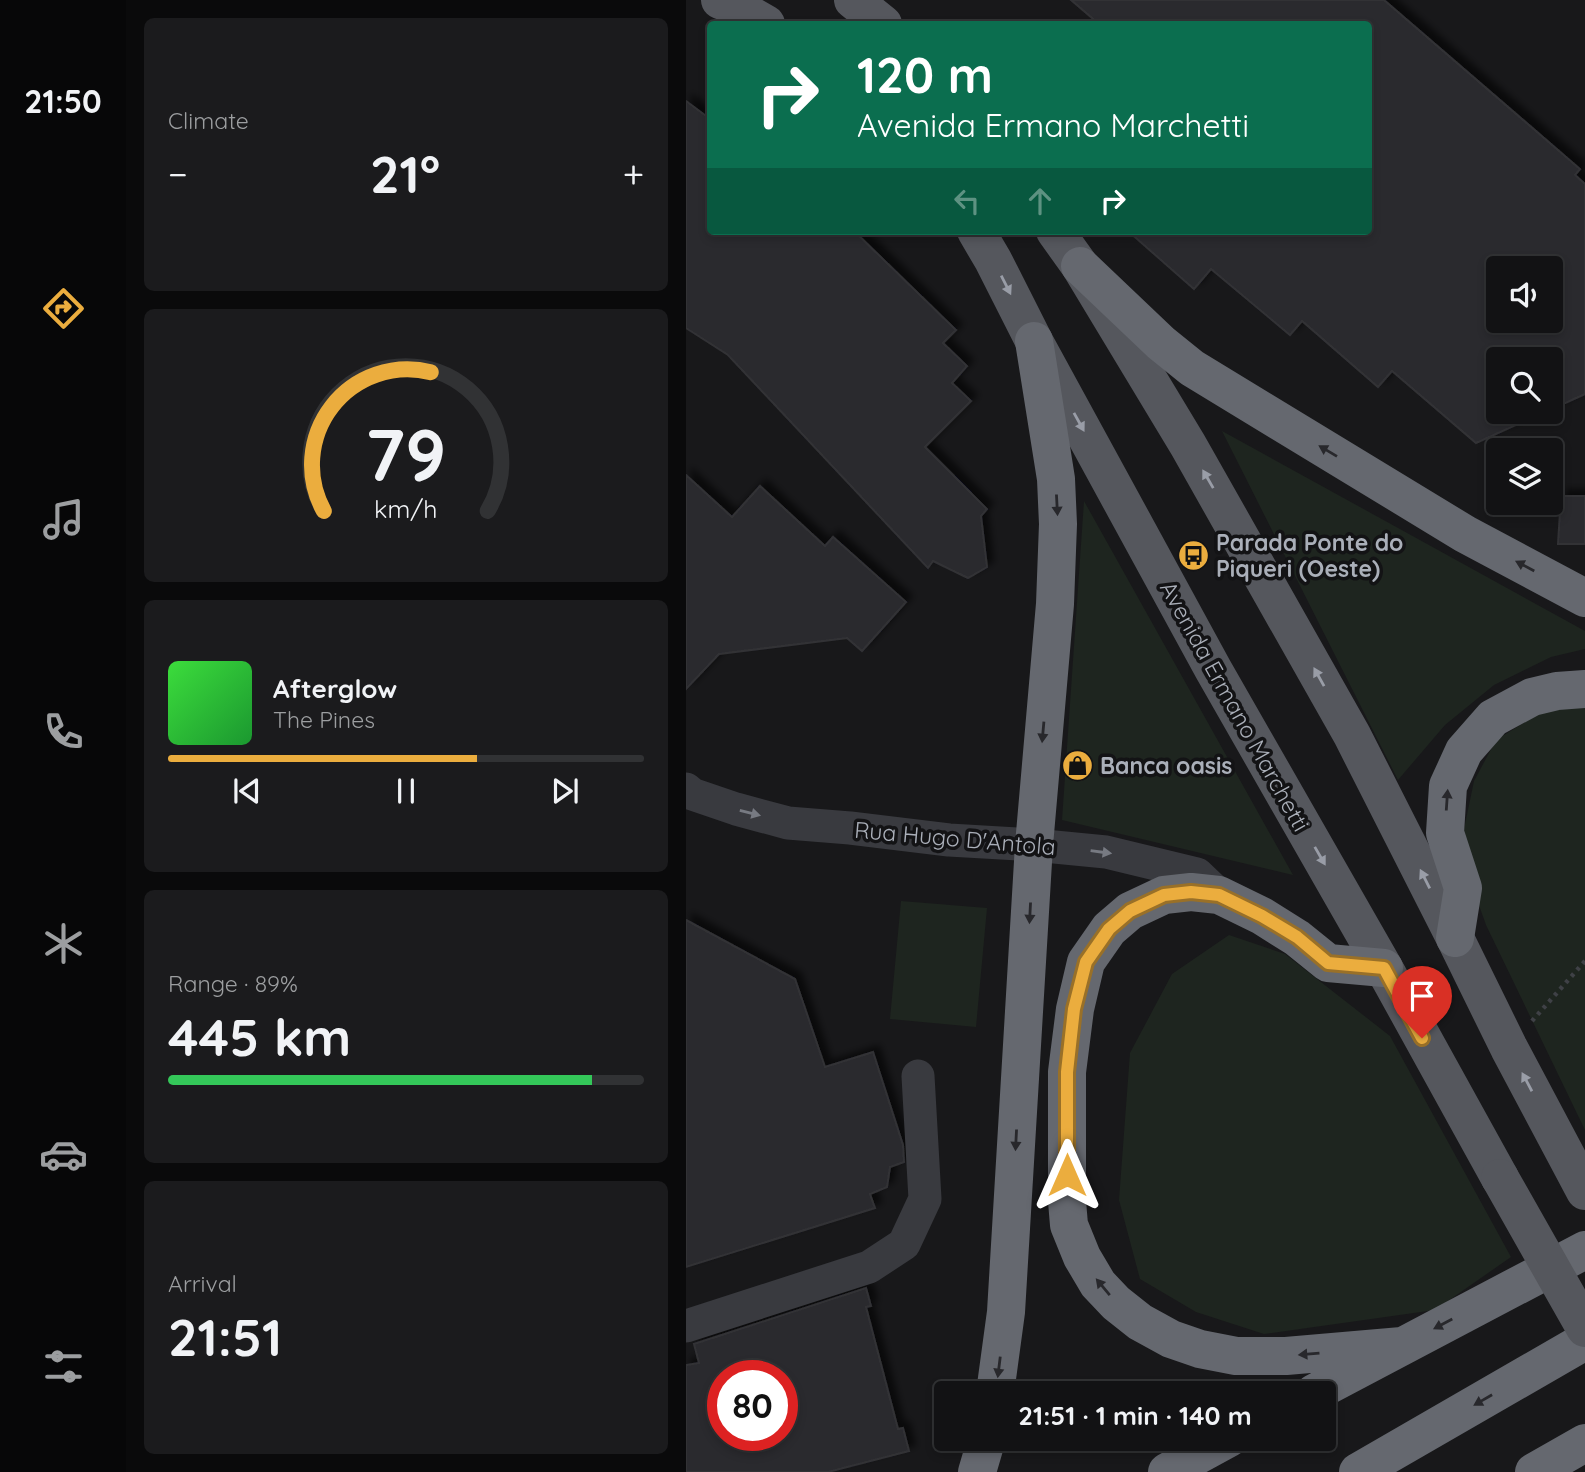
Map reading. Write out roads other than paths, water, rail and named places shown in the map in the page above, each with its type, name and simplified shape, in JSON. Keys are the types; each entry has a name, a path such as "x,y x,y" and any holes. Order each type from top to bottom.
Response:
{"highway":[{"path":"1080,266 1161,343 1192,368 1465,534 1585,598"},
{"path":"997,1381 1006,1312 1034,845 1055,604 1059,524 1056,479 1034,341"},
{"path":"1455,938 1463,888 1445,833 1448,786 1464,751 1493,718 1532,697 1556,691 1585,689"},
{"path":"1384,968 1328,963 1297,937 1219,895 1191,892 1164,895 1130,911 1109,929 1086,962 1074,1009 1067,1072 1067,1201 1069,1225 1082,1257 1098,1284 1140,1322 1171,1339 1200,1349 1236,1356 1286,1356 1402,1346"},
{"path":"1336,1381 1585,1250"},
{"path":"1358,1472 1585,1341"},
{"path":"1534,1472 1585,1443"},
{"path":"977,1472 983,1451"},
{"path":"1167,1472 1205,1451"}],"main road":[{"path":"720,0 761,21"},
{"path":"853,0 879,21"},
{"name":"Avenida Ermano Marchetti","path":"978,235 1213,669 1585,1328"},
{"path":"1058,235 1080,266 1193,453 1338,711 1509,1048 1585,1191"}],"street":[{"name":"Rua Hugo D'Antola","path":"686,789 692,794 736,810 788,823 949,840 1106,852 1197,874 1219,895"},
{"path":"686,1326 869,1267 904,1244 925,1199 918,1076"}],"place":[{"name":"Parada Ponte do Piqueri (Oeste)","path":"1193,555"},
{"name":"Banca oasis","path":"1077,765"}]}
